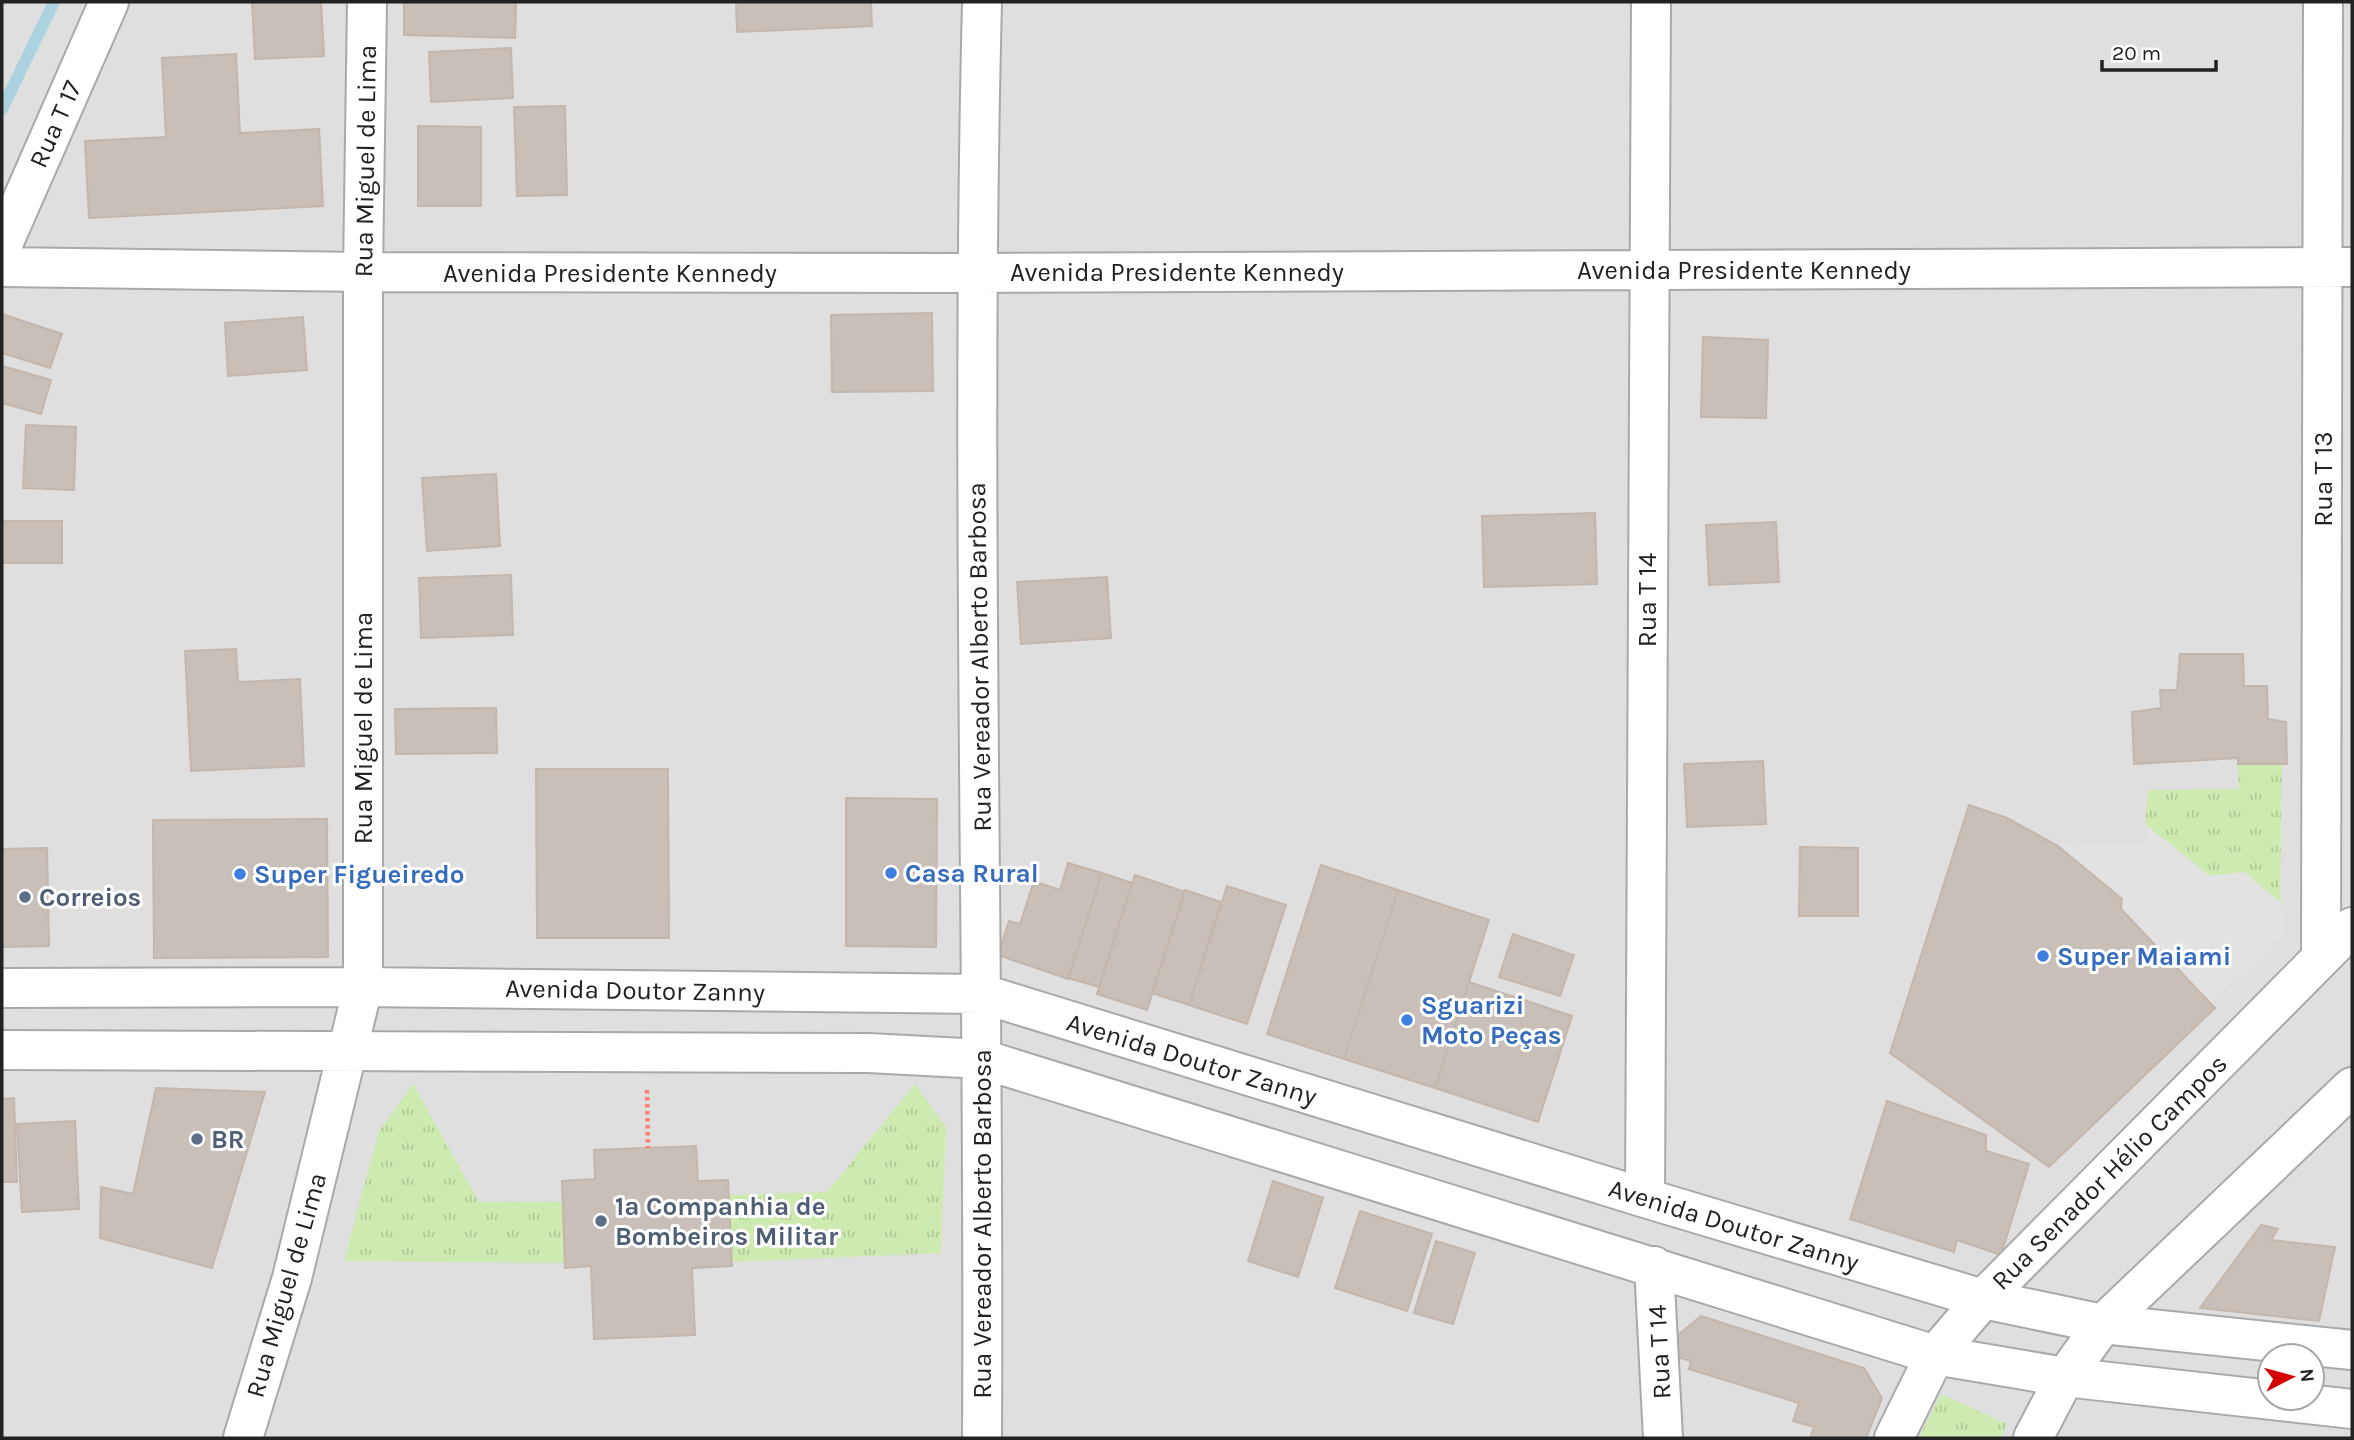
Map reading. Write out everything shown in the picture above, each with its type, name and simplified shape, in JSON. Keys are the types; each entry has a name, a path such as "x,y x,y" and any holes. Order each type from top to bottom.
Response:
{"street":[{"name":"Rua T 17","path":"2,246 109,2"},
{"name":"Rua Miguel de Lima","path":"243,1438 292,1278 363,987 363,272 367,2"},
{"name":"Rua Vereador Alberto Barbosa","path":"982,2 975,273 983,994 982,1438"},
{"name":"Rua T 14","path":"1645,1198 1651,2"},
{"name":"Rua T 13","path":"2321,957 2338,267 2323,2"},
{"name":"Avenida Presidente Kennedy","path":"2,267 363,272 975,273 2338,267"},
{"name":"Rua Senador Hélio Campos","path":"1894,1438 1936,1355 1983,1299 2352,927"},
{"name":"Avenida Doutor Zanny","path":"2,988 363,987 983,994 1983,1299 2103,1324 2352,1350"},
{"path":"2,1050 869,1053 982,1059 1936,1355 2065,1377 2352,1409"},
{"path":"2033,1438 2065,1377 2103,1324 2352,1087"},
{"name":"Rua T 14","path":"1654,1266 1663,1438"}],"path":[{"path":"648,1054 648,1148"}],"shaded area":[{"path":"2,2 2352,2 2352,1438 2,1438"},
{"path":"2145,824 2210,876 2244,872 2280,902 2284,929 2281,940 2210,1003 2121,909 2122,899 2058,846 2147,844"}],"green space":[{"path":"2238,764 2282,765 2280,902 2244,872 2210,876 2145,824 2148,790 2239,789"},
{"path":"413,1084 479,1202 562,1202 565,1263 344,1261 379,1131"},
{"path":"915,1084 946,1127 941,1253 732,1262 729,1195 827,1192"},
{"path":"1941,1394 2007,1424 2000,1438 1919,1438"}],"building":[{"path":"252,2 321,2 324,56 255,59"},
{"path":"404,2 516,2 515,38 404,35"},
{"path":"736,2 871,2 872,26 737,32"},
{"path":"511,48 513,98 431,102 429,52"},
{"path":"236,54 240,133 319,129 323,206 89,218 85,141 166,137 162,58"},
{"path":"565,106 567,195 517,196 514,107"},
{"path":"418,126 481,127 481,206 418,206"},
{"path":"932,313 933,391 832,392 831,315"},
{"path":"2,314 62,334 50,368 2,353"},
{"path":"303,317 307,370 228,376 225,323"},
{"path":"1703,337 1768,340 1766,418 1701,417"},
{"path":"2,366 51,380 41,414 2,403"},
{"path":"26,425 76,427 74,490 23,488"},
{"path":"496,474 500,546 427,551 422,478"},
{"path":"1595,513 1597,584 1484,587 1482,516"},
{"path":"2,521 62,521 62,563 2,563"},
{"path":"1776,522 1779,582 1709,585 1706,525"},
{"path":"511,575 513,635 421,638 419,578"},
{"path":"1107,577 1111,638 1021,644 1017,582"},
{"path":"236,649 238,682 300,679 304,766 191,771 185,651"},
{"path":"2180,654 2243,654 2244,686 2267,686 2268,719 2286,722 2287,764 2238,764 2238,758 2134,764 2132,712 2161,708 2160,690 2177,690"},
{"path":"496,708 497,753 396,754 395,709"},
{"path":"1763,761 1766,824 1687,827 1684,764"},
{"path":"536,769 668,769 669,938 537,938"},
{"name":"Casa Rural","path":"846,798 937,799 936,947 846,946"},
{"name":"Super Maiami","path":"1969,805 2007,818 2058,846 2122,899 2121,909 2215,1008 2049,1167 1890,1053"},
{"name":"Super Figueiredo","path":"327,819 328,957 154,958 153,820"},
{"path":"1800,847 1858,848 1858,916 1799,916"},
{"name":"Correios","path":"47,848 49,946 2,947 2,849"},
{"path":"1068,863 1102,873 1068,979 998,955 1009,921 1020,924 1034,881 1060,890"},
{"path":"1321,865 1398,890 1344,1059 1267,1034"},
{"path":"1102,873 1132,883 1099,987 1068,978"},
{"path":"1135,875 1185,892 1147,1010 1097,994"},
{"path":"1227,886 1286,905 1247,1024 1189,1005"},
{"path":"1185,890 1221,902 1189,1005 1152,993"},
{"name":"Sguarizi Moto Peças","path":"1398,890 1489,920 1435,1088 1344,1059"},
{"path":"1513,934 1574,955 1560,996 1499,977"},
{"path":"1469,982 1572,1016 1538,1122 1435,1088"},
{"name":"BR","path":"156,1088 265,1092 212,1268 100,1238 101,1187 133,1194"},
{"path":"14,1098 17,1182 2,1182 2,1099"},
{"path":"1887,1101 1986,1135 1986,1151 2029,1164 2001,1255 1957,1240 1954,1252 1850,1219"},
{"path":"75,1121 79,1209 22,1212 17,1124"},
{"path":"696,1146 698,1181 728,1180 732,1266 692,1268 695,1335 594,1339 591,1266 565,1268 562,1181 595,1179 594,1150"},
{"path":"1273,1181 1323,1198 1298,1277 1248,1261"},
{"path":"1360,1211 1432,1234 1407,1311 1335,1288"},
{"path":"2261,1225 2278,1229 2271,1240 2335,1247 2319,1321 2200,1308"},
{"path":"1436,1241 1475,1253 1453,1324 1414,1313"},
{"path":"1701,1316 1864,1368 1882,1398 1866,1438 1810,1438 1814,1427 1793,1421 1799,1403 1689,1369 1691,1361 1677,1357 1678,1335"}],"waterway":[{"path":"2,109 54,2"}],"place":[{"name":"Casa Rural","path":"891,873"},
{"name":"Super Figueiredo","path":"240,874"},
{"name":"Correios","path":"25,897"},
{"name":"Super Maiami","path":"2043,956"},
{"name":"Sguarizi Moto Peças","path":"1407,1020"},
{"name":"BR","path":"197,1139"},
{"name":"1ª Companhia de Bombeiros Militar","path":"601,1221"}]}
